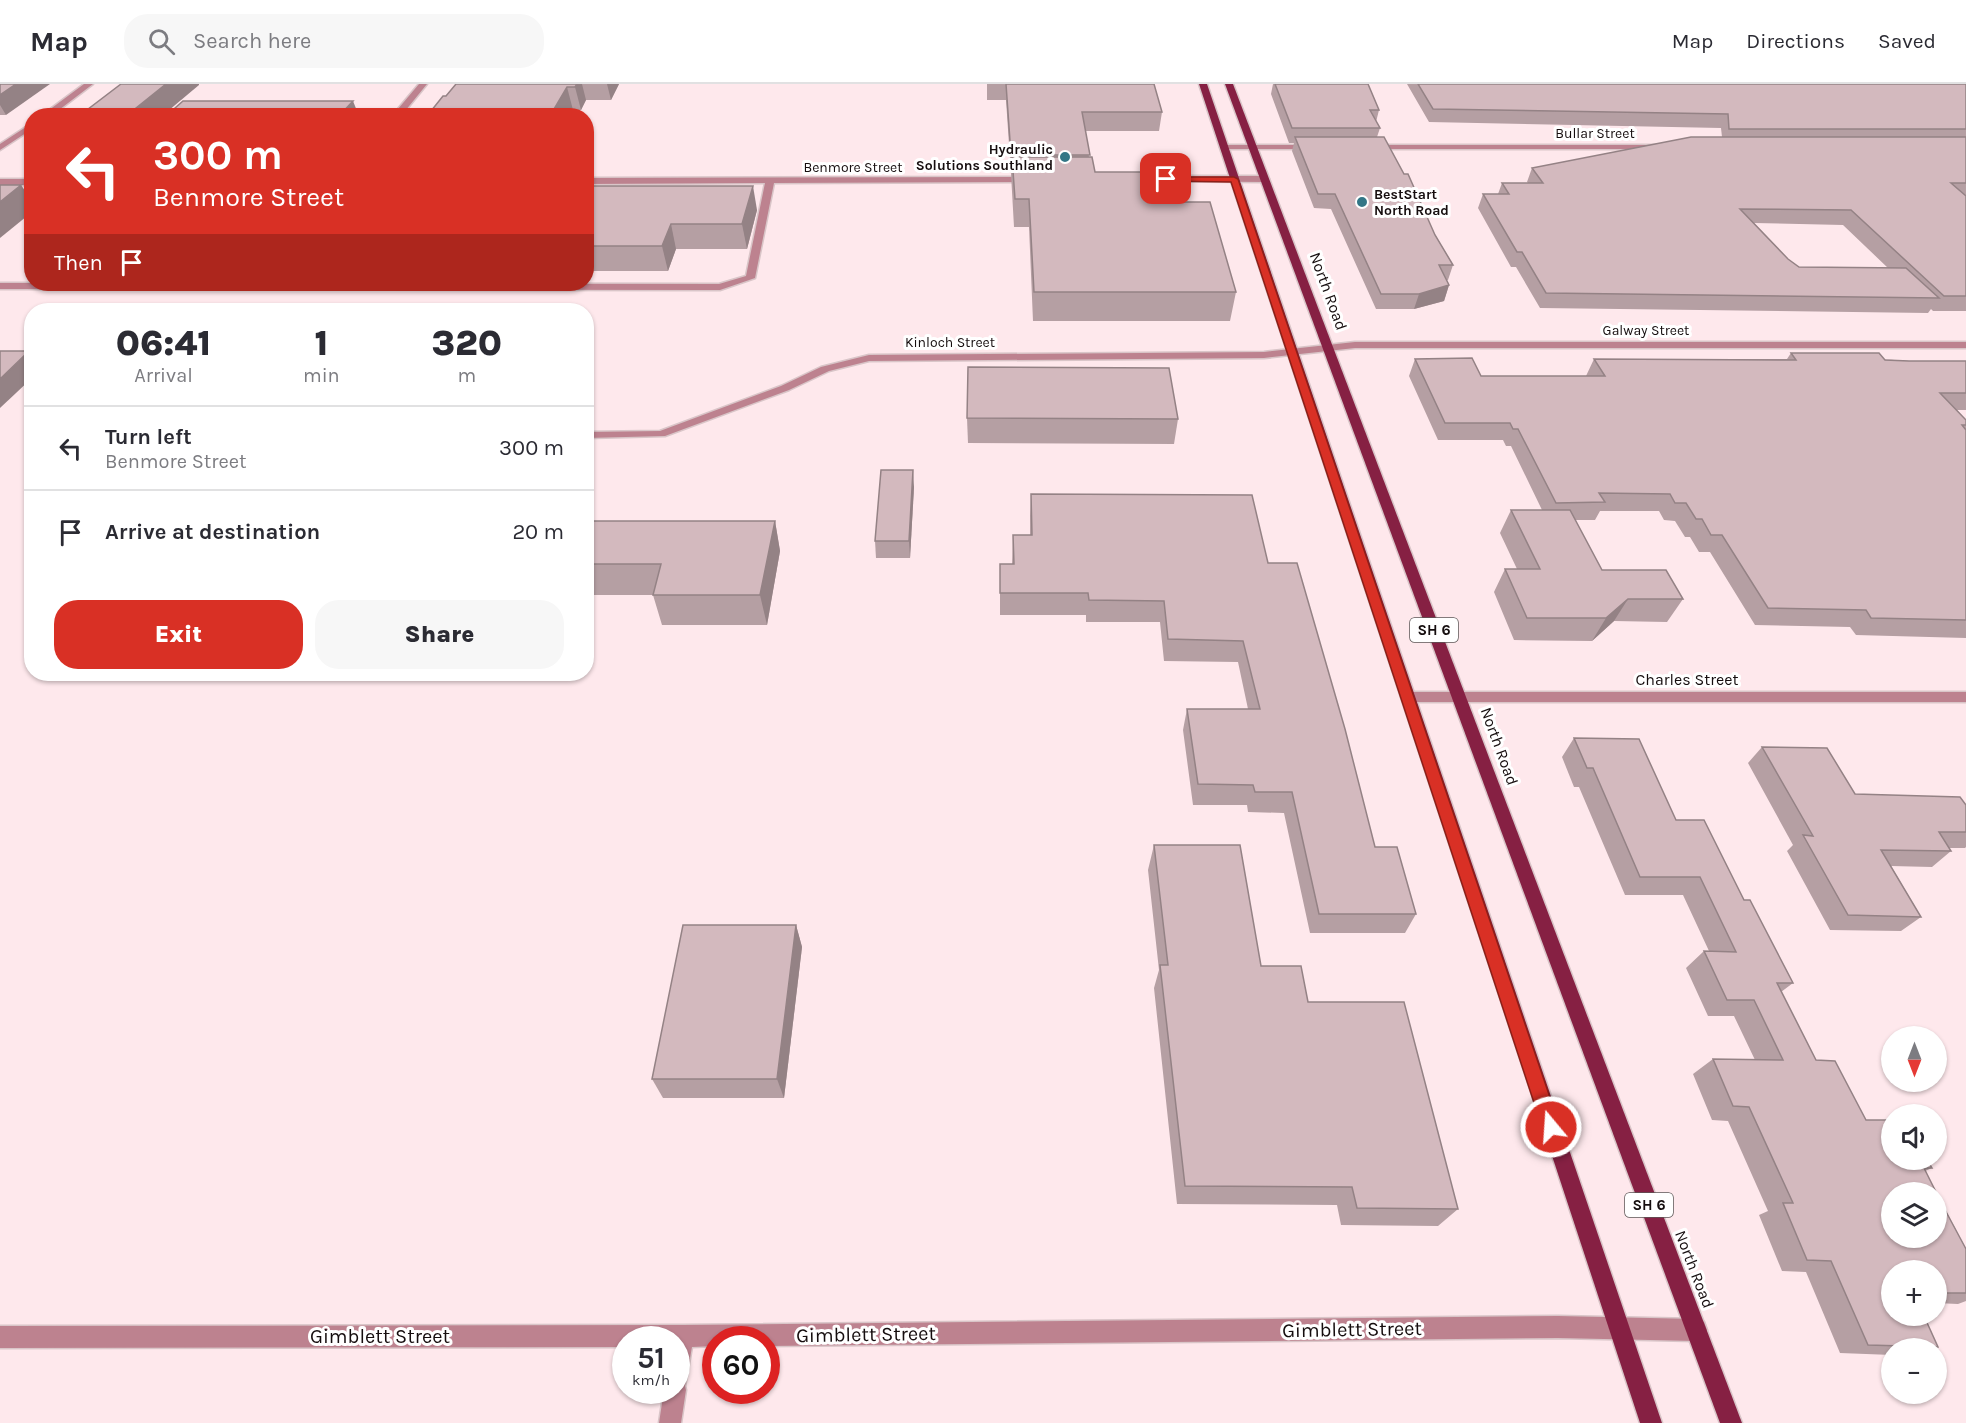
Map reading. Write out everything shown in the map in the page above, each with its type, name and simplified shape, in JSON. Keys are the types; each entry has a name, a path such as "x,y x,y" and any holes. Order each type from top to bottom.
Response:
{"main road":[{"name":"SH 6","path":"1203,84 1618,1329 1652,1423"},
{"name":"North Road","path":"1229,84 1731,1423"}],"street":[{"path":"56,108 89,84"},
{"path":"403,108 423,84"},
{"path":"0,148 24,131"},
{"path":"1224,147 1324,147"},
{"name":"Bullar Street","path":"1360,147 1669,147"},
{"path":"1144,179 1264,179"},
{"path":"594,287 720,287 750,278 770,180"},
{"name":"Benmore Street","path":"594,181 1041,180"},
{"path":"0,182 24,182"},
{"path":"0,286 24,286"},
{"name":"Galway Street","path":"1327,348 1354,345 1966,345"},
{"name":"Kinloch Street","path":"594,435 662,434 784,388 825,369 869,358 1264,355 1327,348"},
{"name":"Charles Street","path":"1408,697 1966,697"},
{"name":"Gimblett Street","path":"690,1336 1534,1327 1695,1330"},
{"name":"Gimblett Street","path":"0,1337 612,1336"},
{"path":"670,1423 673,1404"}],"building":[{"path":"0,84 16,84 0,95"},
{"path":"121,84 166,84 136,108 90,108"},
{"path":"456,84 577,84 575,87 567,87 555,108 433,108 443,96 446,96"},
{"path":"1006,84 1154,84 1162,112 1082,112 1090,155 1011,155"},
{"path":"1275,84 1368,84 1379,110 1370,110 1380,128 1292,128"},
{"path":"1418,84 1966,84 1966,129 1729,129 1728,114 1433,109"},
{"path":"183,101 353,101 346,108 175,108"},
{"path":"1295,137 1384,137 1404,174 1408,174 1435,235 1453,265 1439,265 1449,285 1419,294 1381,294 1335,194 1318,194"},
{"path":"1691,137 1966,137 1966,183 1951,183 1966,196 1966,296 1944,296 1851,210 1740,209 1788,259 1799,267 1906,268 1939,298 1546,293 1522,252 1517,252 1483,194 1509,194 1502,183 1543,183 1532,168"},
{"path":"1012,157 1092,157 1095,172 1170,172 1177,202 1210,202 1236,292 1034,292 1029,199 1015,199"},
{"path":"0,185 21,185 0,202"},
{"path":"594,186 753,186 742,224 671,224 662,246 594,246"},
{"path":"0,351 24,351 24,356 0,379"},
{"path":"1791,353 1879,353 1885,360 1966,361 1966,393 1940,393 1966,420 1966,425 1962,425 1966,430 1966,620 1871,618 1866,610 1768,608 1722,535 1711,535 1702,519 1696,519 1686,503 1675,503 1670,494 1599,493 1605,502 1556,503 1518,429 1513,429 1510,423 1445,423 1415,359 1472,358 1481,376 1605,376 1594,359 1796,360"},
{"path":"968,367 1169,368 1178,419 967,418"},
{"path":"881,470 913,470 909,541 875,541"},
{"path":"1031,494 1252,495 1268,563 1297,563 1345,729 1375,847 1397,847 1416,914 1319,914 1292,792 1255,792 1253,785 1198,784 1187,709 1260,709 1243,641 1168,639 1164,601 1089,600 1088,593 1000,593 1000,564 1014,564 1013,535 1032,535"},
{"path":"1511,510 1570,510 1602,570 1666,570 1683,599 1628,599 1606,618 1527,618 1505,569 1540,569"},
{"path":"594,521 775,521 760,595 653,595 661,564 594,564"},
{"path":"1574,738 1639,739 1676,820 1704,820 1744,900 1750,900 1793,983 1777,983 1816,1060 1835,1061 1866,1120 1881,1120 1881,1170 1925,1170 1931,1182 1881,1182 1881,1248 1947,1248 1947,1214 1966,1249 1966,1293 1947,1293 1947,1260 1881,1260 1881,1326 1929,1326 1934,1338 1881,1338 1881,1345 1868,1345 1831,1261 1807,1260 1783,1203 1793,1203 1749,1107 1733,1106 1713,1059 1783,1060 1754,1000 1727,1000 1704,951 1736,952 1700,877 1640,877 1593,768 1587,768"},
{"path":"1762,747 1827,748 1855,794 1960,797 1966,805 1966,832 1939,832 1951,851 1881,850 1921,917 1848,915 1803,835 1813,836"},
{"path":"1154,845 1240,845 1261,966 1301,966 1308,1002 1404,1002 1458,1209 1357,1208 1352,1187 1185,1186 1160,965 1168,965"},
{"path":"683,925 796,925 777,1079 652,1079"}],"place":[{"name":"Hydraulic Solutions Southland","path":"1065,157"},
{"name":"BestStart North Road","path":"1362,202"}],"route":[{"path":"1166,179 1234,179 1551,1127"}]}
